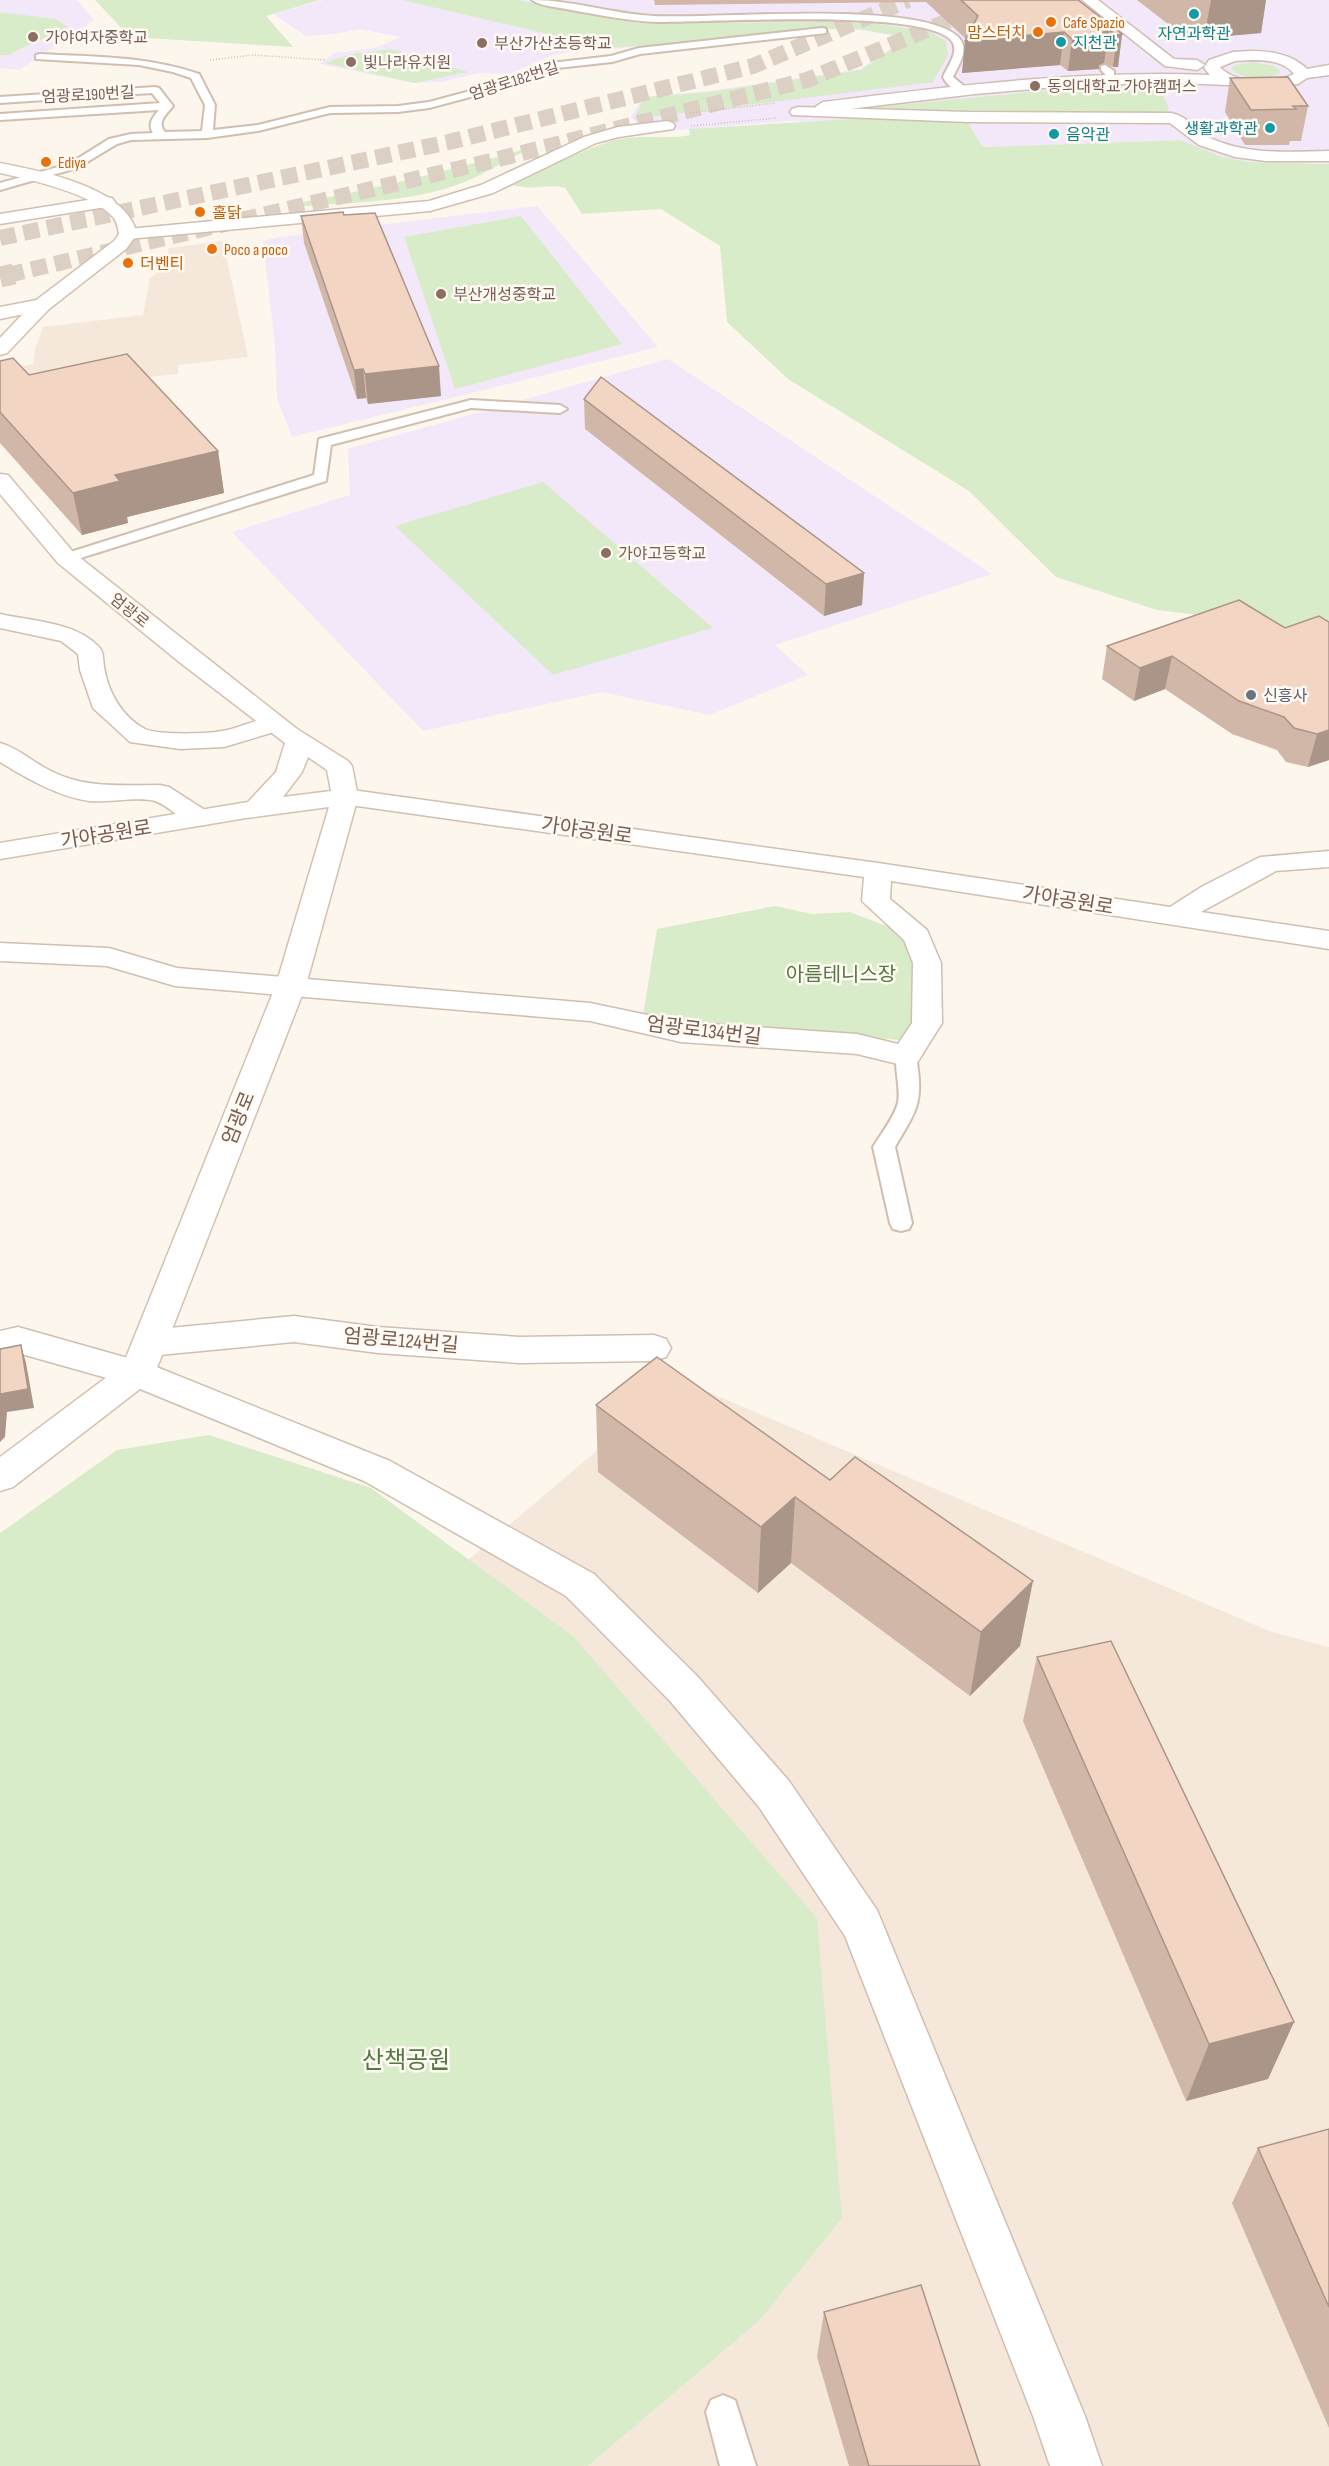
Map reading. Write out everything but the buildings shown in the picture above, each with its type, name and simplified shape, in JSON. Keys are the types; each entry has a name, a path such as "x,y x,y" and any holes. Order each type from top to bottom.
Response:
{"street":[{"path":"1089,0 1170,63 1197,65"},
{"path":"818,105 1031,78 1107,71 1155,71 1247,56 1277,59 1297,69 1329,70"},
{"path":"1216,62 1212,68 1215,73 1246,84 1275,85 1296,80 1297,69"},
{"path":"1155,71 1167,67 1170,63"},
{"path":"1297,69 1329,63"},
{"path":"961,88 1162,79 1230,80"},
{"path":"798,112 968,117 1172,118 1180,121 1196,138 1234,153 1269,157 1329,156"},
{"path":"1,346 42,304 125,232 424,201 489,183 600,129 665,123 590,140 487,189 430,206 158,232 125,232 105,212 49,211"},
{"path":"0,168 40,176 106,202 125,232"},
{"path":"0,219 106,202"},
{"path":"0,313 42,304"},
{"name":"엄광로","path":"0,480 66,558 275,724 339,766 345,797 291,985 143,1358"},
{"path":"0,621 69,636 90,651 92,670 105,708 139,738 180,741 224,739 275,724"},
{"path":"256,809 285,780 296,762 298,740"},
{"path":"0,751 42,777 88,792 160,793 199,818"},
{"name":"가야공원로","path":"0,851 256,809 345,797 878,870 1329,940"},
{"path":"1175,916 1213,892 1270,863 1329,859"},
{"path":"878,870 876,901 916,936 927,963 927,1023 906,1056"},
{"name":"엄광로134번길","path":"0,952 109,957 175,977 590,1012 681,1032 857,1044 906,1056"},
{"name":"엄광로124번길","path":"143,1358 294,1329 378,1340 519,1350 654,1348"},
{"path":"0,1344 18,1340 143,1358 376,1471 580,1585 692,1698 774,1794 862,1924 1059,2416 1076,2466"},
{"path":"0,1477 143,1358"}],"lane":[{"path":"537,0 653,19 847,17 916,24 952,35 959,45 959,57 948,77 961,88"},
{"name":"엄광로182번길","path":"40,176 73,166 113,141 131,137 207,135 258,128 330,110 399,109 429,105 489,89 555,64 612,58 639,51 822,31"},
{"path":"40,57 138,61 177,69 195,76 210,105 207,135"},
{"name":"엄광로190번길","path":"0,100 155,90 168,106"},
{"name":"엄광로190번길","path":"0,117 168,106"},
{"name":"엄광로190번길","path":"161,135 156,129 156,121 168,106"},
{"path":"0,187 40,176"},
{"path":"66,558 321,478 324,442 471,404 560,409"},
{"path":"902,1223 884,1147 908,1106 910,1087 906,1056"},
{"path":"723,2412 738,2466"}],"path":[{"path":"177,69 227,56 283,55 326,60"}],"shaded area":[{"name":"가야여자중학교","path":"0,0 77,0 94,20 20,70 0,68"},
{"name":"동의대학교 가야캠퍼스","path":"324,0 1329,0 1329,164 1249,162 1222,157 1180,140 986,147 982,146 967,121 869,118 819,122 789,121 646,133 631,117 643,97 708,91 860,69 896,45 896,36 859,30 822,29 707,42 608,49 564,39 596,48 552,55 510,74 480,73 441,82 413,83 320,64 334,53 375,48 401,37 360,29 306,36 273,14"},
{"name":"부산개성중학교","path":"537,206 658,347 292,437 277,398 275,346 263,241 279,237"},
{"path":"223,241 248,357 178,365 178,374 81,384 1,387 0,370 33,364 43,327 143,315 150,278 166,266 169,248"},
{"name":"가야고등학교","path":"668,359 992,574 775,645 808,675 709,715 602,692 423,731 232,532 350,495 348,449"},
{"path":"680,1380 1272,1632 1329,1647 1329,2466 588,2466 759,2321 469,1559"}],"green space":[{"path":"95,0 320,0 266,16 293,47 130,37"},
{"path":"402,0 517,0 638,23 865,22 931,32 946,41 948,55 933,82 634,119 644,97 709,92 861,70 898,45 897,36 860,29 823,29 608,48"},
{"path":"0,12 56,19 68,27 8,55 0,55"},
{"path":"391,49 468,72 415,83 325,63 351,54"},
{"path":"1253,62 1274,66 1280,71 1274,76 1254,78 1241,75 1231,69 1234,65"},
{"path":"1147,86 1159,88 1169,108 1167,112 871,111 867,108 1040,91"},
{"path":"869,118 967,121 982,146 986,147 1180,140 1222,157 1249,162 1329,164 1329,648 1241,620 1157,610 1056,577 969,491 788,379 727,322 720,246 661,209 582,214 565,188 513,185 590,148 625,138 690,135 689,129"},
{"path":"532,147 462,183 424,194 385,200 297,206 297,203 415,178"},
{"path":"521,216 622,344 455,389 404,237"},
{"path":"543,482 713,628 553,675 395,526"},
{"name":"아름테니스장","path":"775,906 812,914 850,912 894,929 909,942 917,962 914,1018 900,1040 830,1034 817,1030 694,1025 643,1015 657,929"},
{"name":"산책공원","path":"209,1435 371,1488 573,1636 817,1918 842,2218 759,2321 588,2466 0,2466 0,1533 117,1450"}],"tunnel":[{"path":"0,238 449,142 753,66 908,0"},
{"path":"8,275 491,161 807,80 998,0"},
{"path":"0,277 14,274"}],"place":[{"name":"자연과학관","path":"1194,14"},
{"name":"Cafe Spazio","path":"1051,22"},
{"name":"맘스터치","path":"1038,32"},
{"name":"가야여자중학교","path":"33,37"},
{"name":"지천관","path":"1061,42"},
{"name":"부산가산초등학교","path":"482,43"},
{"name":"빛나라유치원","path":"351,62"},
{"name":"동의대학교 가야캠퍼스","path":"1035,86"},
{"name":"생활과학관","path":"1270,128"},
{"name":"음악관","path":"1054,134"},
{"name":"Ediya","path":"46,162"},
{"name":"홀닭","path":"200,212"},
{"name":"Poco a poco","path":"212,249"},
{"name":"더벤티","path":"128,263"},
{"name":"부산개성중학교","path":"441,294"},
{"name":"가야고등학교","path":"606,553"},
{"name":"신흥사","path":"1251,695"}]}
